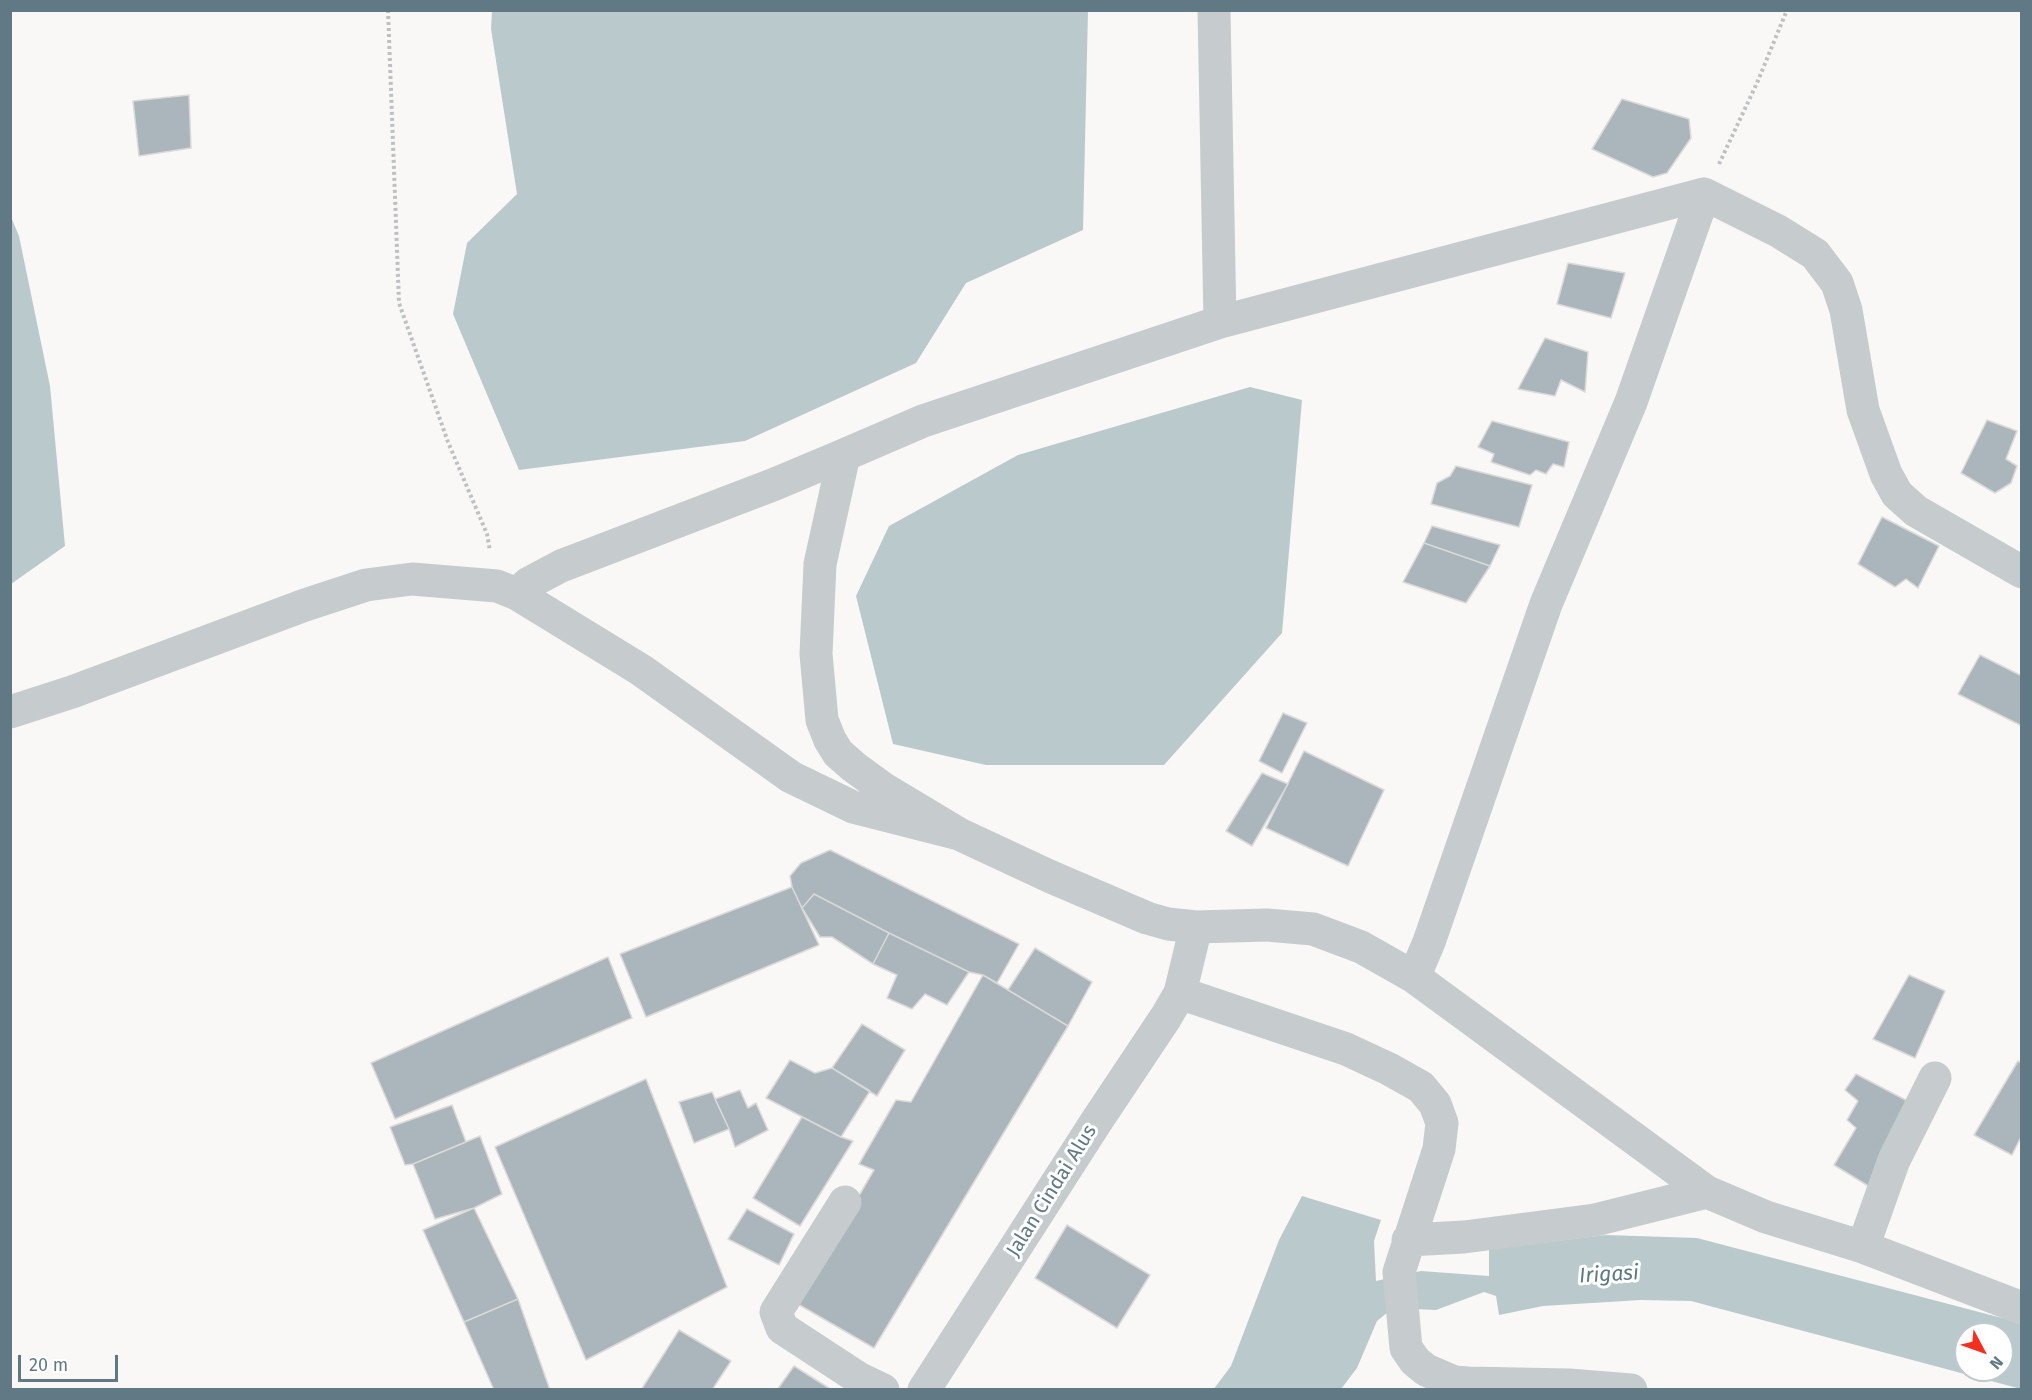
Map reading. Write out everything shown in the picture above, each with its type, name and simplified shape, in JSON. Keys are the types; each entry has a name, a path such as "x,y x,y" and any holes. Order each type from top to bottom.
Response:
{"street":[{"path":"1214,10 1220,322"},
{"path":"10,712 72,692 305,605 366,585 412,579 507,590 529,583 561,566 775,484 923,421 1220,322 1704,194 1778,231 1815,254 1837,283 1846,309 1863,410 1886,474 1897,494 1916,512 2022,572"},
{"path":"1414,977 1429,942 1546,604 1631,402 1704,194"},
{"path":"844,454 820,564 816,654 822,720 830,741 838,753 884,789 959,834 1147,918 1168,924 1196,927 1267,925 1313,929 1361,947 1414,977 1707,1192 1766,1217 1863,1247 2022,1308"},
{"path":"507,590 640,670 790,777 853,807 959,834"},
{"name":"Jalan Cindai Alus","path":"924,1389 1180,993 1196,927"},
{"path":"1180,993 1346,1049 1421,1087 1435,1104 1442,1123 1439,1149 1399,1272 1429,1376 1632,1389"},
{"path":"1863,1247 1894,1160 1935,1078"},
{"path":"1408,1240 1464,1237 1595,1220 1707,1192"},
{"path":"844,1202 776,1312 782,1328 860,1379 883,1389"}],"path":[{"path":"387,10 399,303 448,442 487,534 507,590"},
{"path":"1704,194 1787,10"}],"water":[{"path":"492,11 1088,11 1083,230 966,283 916,363 745,441 519,470 453,314 467,243 517,194 491,29"},
{"path":"11,217 19,236 50,386 65,546 11,584"},
{"path":"1250,387 1302,400 1282,633 1164,765 986,765 893,744 856,596 889,526 1018,455"},
{"name":"Irigasi","path":"1302,1196 1381,1220 1374,1241 1376,1281 1421,1271 1489,1276 1489,1249 1606,1235 1697,1238 2021,1323 2021,1389 1995,1382 2014,1382 2014,1322 1954,1322 1954,1371 1691,1301 1641,1300 1543,1306 1499,1315 1496,1296 1484,1292 1436,1310 1393,1308 1377,1321 1357,1368 1341,1389 1213,1390 1231,1366 1279,1240"}],"building":[{"path":"189,95 191,148 139,156 133,101"},
{"path":"1622,99 1689,119 1691,138 1667,173 1653,177 1592,149"},
{"path":"1568,263 1625,273 1611,318 1557,304"},
{"path":"1545,338 1588,352 1585,392 1561,380 1555,396 1518,389"},
{"path":"1987,420 2017,431 2006,459 2017,466 2011,483 1995,493 1961,473"},
{"path":"1492,421 1569,442 1564,467 1553,464 1546,474 1536,470 1530,475 1491,462 1494,454 1478,447"},
{"path":"1456,466 1532,485 1519,527 1431,504 1437,483 1450,476"},
{"path":"1882,517 1939,546 1918,588 1906,579 1895,587 1858,564"},
{"path":"1432,526 1500,545 1490,566 1424,543"},
{"path":"1424,543 1490,566 1466,603 1403,582"},
{"path":"1980,655 2022,676 2022,726 1958,694"},
{"path":"1283,713 1307,723 1282,773 1259,761"},
{"path":"1304,751 1384,790 1348,866 1266,828"},
{"path":"1262,773 1288,784 1252,846 1226,831"},
{"path":"830,850 1019,944 997,983 983,975 969,972 814,894 802,908 792,887 790,876 801,863"},
{"path":"792,887 819,945 646,1017 620,954"},
{"path":"814,894 889,933 873,964 832,937 820,937 802,908"},
{"path":"889,933 969,972 947,1005 925,994 912,1009 887,998 897,975 873,964"},
{"path":"1035,948 1092,982 1068,1026 1008,990"},
{"path":"608,957 632,1018 395,1119 371,1063"},
{"path":"983,975 1068,1026 874,1348 796,1303 874,1170 859,1164 896,1100 911,1102"},
{"path":"1909,975 1945,991 1915,1058 1873,1039"},
{"path":"862,1024 905,1050 877,1096 832,1068"},
{"path":"790,1060 815,1073 832,1068 870,1091 841,1137 766,1098"},
{"path":"2018,1061 2022,1063 2022,1135 2012,1155 1974,1135"},
{"path":"1856,1074 1917,1106 1870,1187 1834,1165 1856,1128 1847,1120 1858,1101 1845,1090"},
{"path":"646,1079 727,1287 586,1360 495,1147"},
{"path":"740,1090 748,1108 756,1103 768,1130 735,1147 715,1099"},
{"path":"712,1092 729,1129 694,1143 679,1102"},
{"path":"452,1105 466,1142 413,1164 405,1165 390,1127"},
{"path":"802,1117 853,1141 800,1226 753,1198"},
{"path":"480,1136 502,1194 474,1208 435,1219 413,1164"},
{"path":"474,1208 518,1299 464,1322 423,1230"},
{"path":"747,1209 794,1234 779,1265 728,1239"},
{"path":"1067,1225 1150,1275 1117,1328 1035,1278"},
{"path":"518,1299 550,1390 494,1390 464,1322"},
{"path":"679,1330 731,1361 712,1390 641,1390"},
{"path":"794,1366 832,1390 777,1390"}]}
